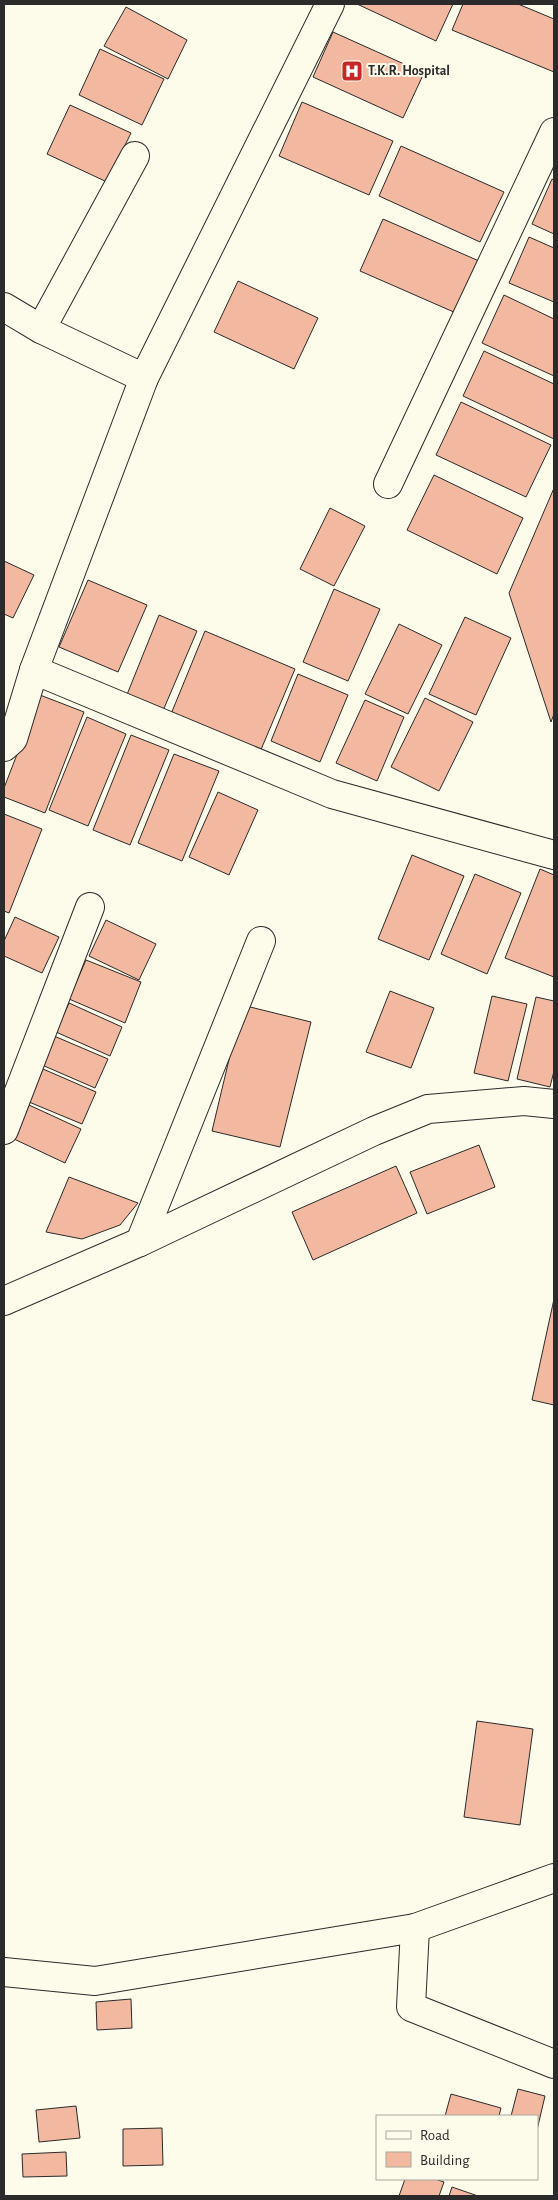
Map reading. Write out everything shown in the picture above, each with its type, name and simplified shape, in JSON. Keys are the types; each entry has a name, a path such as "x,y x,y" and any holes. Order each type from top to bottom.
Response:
{"street":[{"path":"4,747 13,739 34,670 144,378 330,4"},
{"path":"388,484 554,132"},
{"path":"41,329 135,156"},
{"path":"4,307 41,329 144,378"},
{"path":"34,670 332,794 554,855"},
{"path":"4,1130 90,907"},
{"path":"140,1242 261,941"},
{"path":"4,1301 140,1242 374,1131 428,1109 524,1101 554,1104"},
{"path":"4,1972 95,1981 415,1928 554,1878"},
{"path":"415,1928 411,2007 554,2064"}],"building":[{"path":"357,4 453,4 436,41"},
{"path":"463,4 518,4 554,19 554,72 452,30"},
{"path":"126,7 187,40 168,79 104,46"},
{"path":"333,32 424,73 403,118 313,77"},
{"path":"100,49 164,79 142,125 79,95"},
{"path":"302,102 393,141 369,195 279,156"},
{"path":"70,105 131,133 107,182 47,154"},
{"path":"401,146 504,192 480,242 379,196"},
{"path":"552,179 554,180 554,234 532,224"},
{"path":"383,219 479,261 456,313 360,271"},
{"path":"529,237 554,248 554,302 509,283"},
{"path":"238,281 318,318 294,369 214,332"},
{"path":"504,295 554,319 554,376 482,343"},
{"path":"484,351 554,384 554,439 463,396"},
{"path":"461,402 551,445 526,497 436,455"},
{"path":"434,475 523,518 497,574 407,530"},
{"path":"554,488 554,714 551,722 509,593"},
{"path":"330,508 365,526 334,586 300,569"},
{"path":"4,561 34,575 13,618 4,614"},
{"path":"88,580 147,605 118,672 59,647"},
{"path":"334,589 380,609 348,681 303,662"},
{"path":"159,615 197,631 162,713 126,697"},
{"path":"465,617 511,638 476,715 429,694"},
{"path":"399,624 442,645 408,714 365,694"},
{"path":"205,631 295,669 260,752 171,714"},
{"path":"298,674 348,695 320,762 271,741"},
{"path":"40,695 84,712 45,813 4,797 4,788"},
{"path":"425,698 473,722 439,791 391,767"},
{"path":"365,700 404,717 377,781 336,763"},
{"path":"87,717 126,734 88,826 49,810"},
{"path":"131,735 169,750 130,845 93,830"},
{"path":"174,754 219,771 182,861 138,843"},
{"path":"218,792 258,810 229,875 189,857"},
{"path":"4,814 42,829 9,913 4,911"},
{"path":"412,855 464,876 429,960 378,939"},
{"path":"540,869 554,875 554,977 505,958"},
{"path":"475,874 521,893 487,974 441,954"},
{"path":"15,917 59,937 42,973 4,956 4,941"},
{"path":"106,920 156,944 139,980 89,956"},
{"path":"86,960 141,982 125,1023 69,999"},
{"path":"390,991 434,1008 411,1068 366,1052"},
{"path":"492,996 527,1004 508,1081 474,1073"},
{"path":"536,997 554,1001 554,1071 550,1087 517,1079"},
{"path":"69,1003 122,1027 110,1056 56,1032"},
{"path":"242,1005 311,1022 280,1147 212,1131"},
{"path":"54,1036 108,1059 95,1088 42,1065"},
{"path":"43,1069 96,1092 82,1124 29,1102"},
{"path":"29,1105 81,1129 65,1163 14,1139"},
{"path":"479,1145 495,1187 427,1214 410,1172"},
{"path":"396,1166 417,1213 313,1260 292,1212"},
{"path":"69,1177 138,1203 120,1225 82,1239 46,1232"},
{"path":"554,1299 554,1405 532,1400"},
{"path":"477,1721 533,1729 520,1825 464,1817"},
{"path":"131,1999 132,2028 97,2030 96,2002"},
{"path":"518,2089 545,2096 538,2126 538,2115 511,2115"},
{"path":"451,2094 501,2108 499,2115 445,2115"},
{"path":"76,2106 80,2138 39,2142 36,2110"},
{"path":"162,2128 163,2165 123,2166 123,2129"},
{"path":"66,2152 67,2176 23,2177 22,2154"},
{"path":"405,2180 438,2180 444,2182 439,2196 399,2196"},
{"path":"452,2187 478,2196 449,2196"}],"place":[{"name":"T.K.R. Hospital","path":"352,71"}]}
